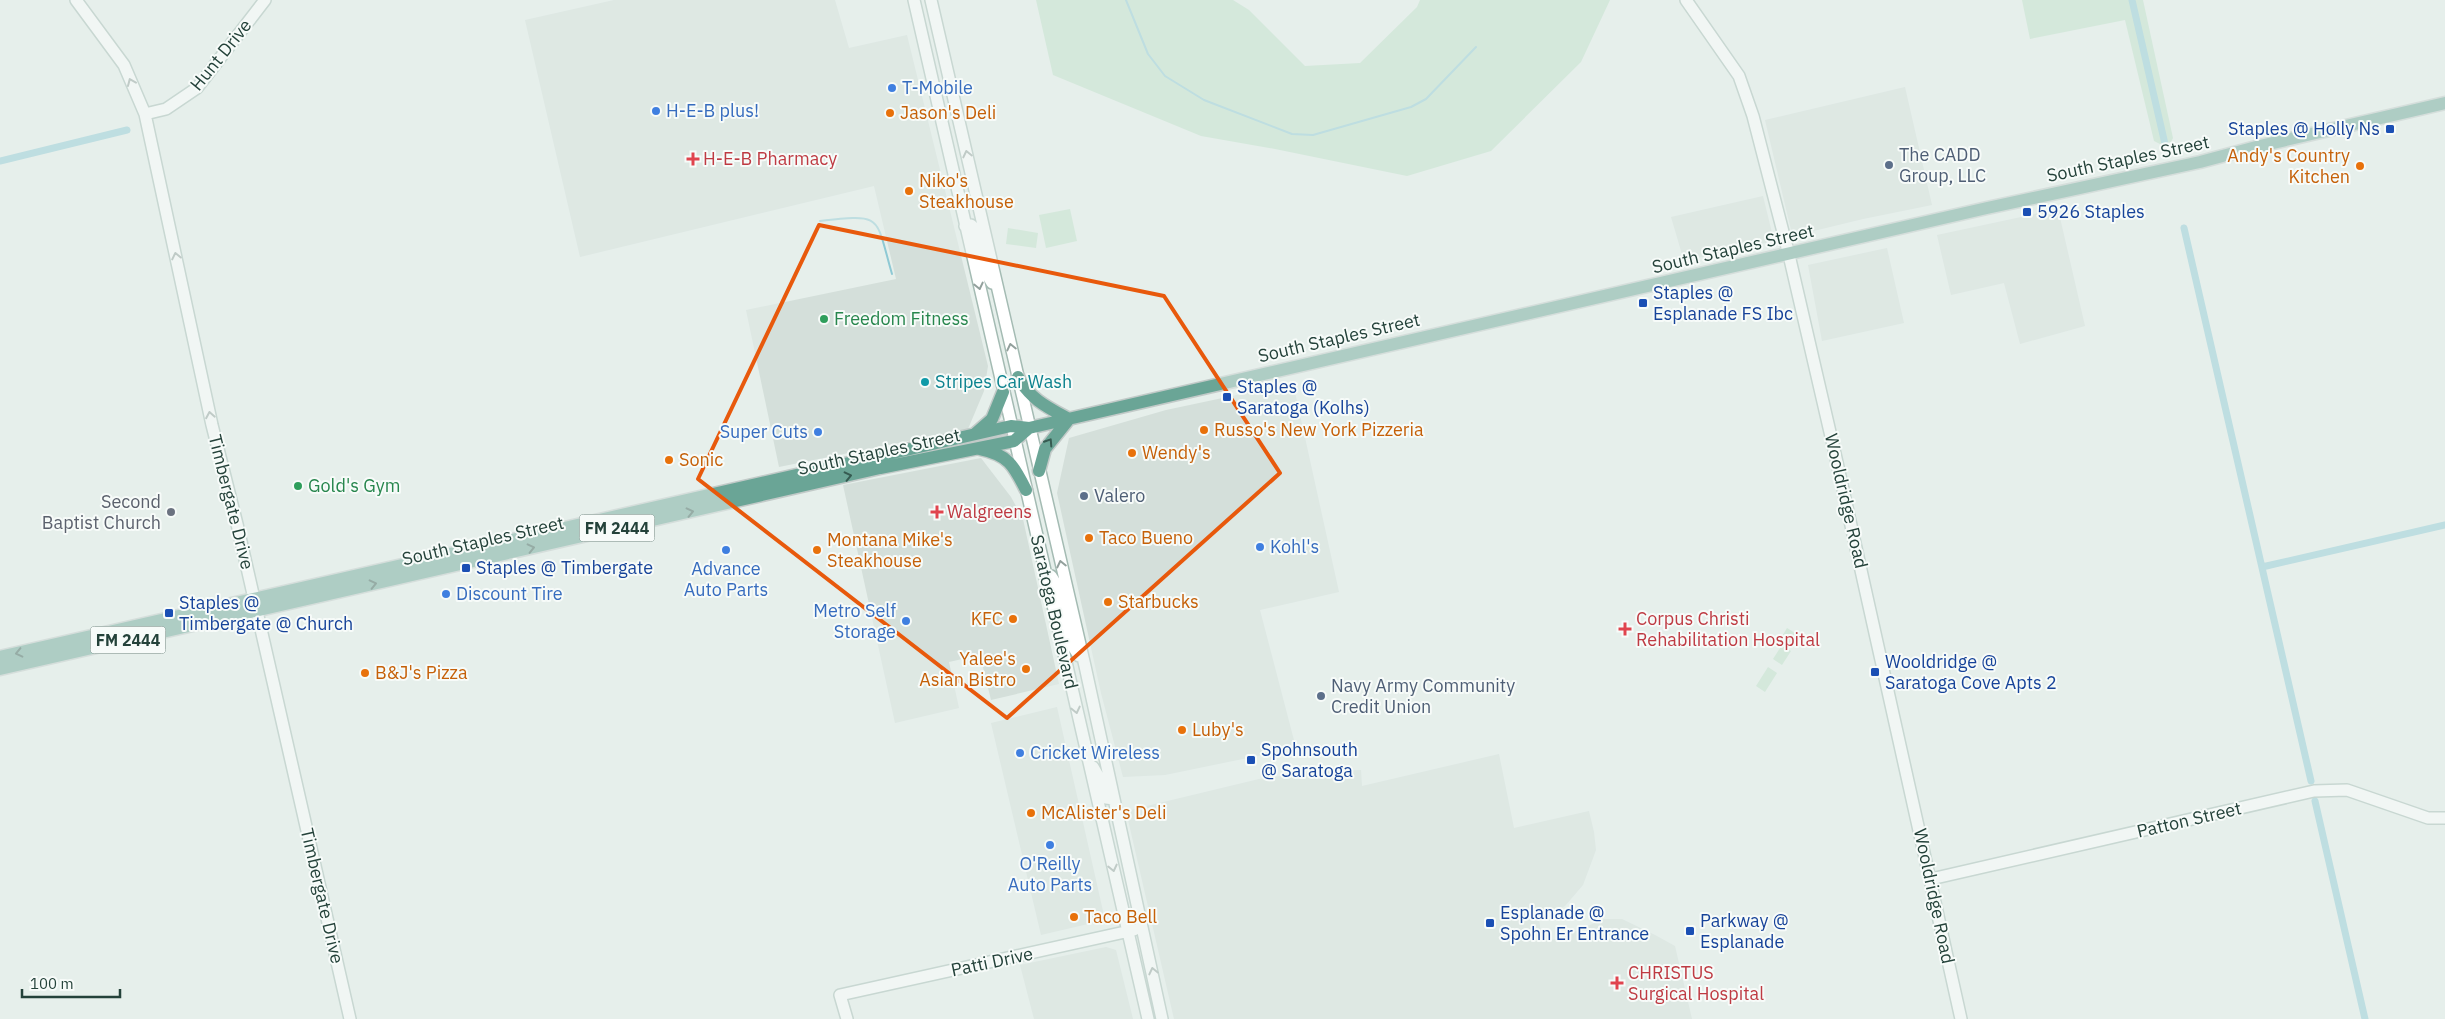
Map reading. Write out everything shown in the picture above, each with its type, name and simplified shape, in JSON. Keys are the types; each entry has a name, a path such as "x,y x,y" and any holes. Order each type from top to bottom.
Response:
{"main road":[{"name":"Timbergate Drive","path":"76,0 124,65 145,114 212,425 256,604 350,1019"},
{"name":"Hunt Drive","path":"145,114 166,109 197,88 265,0"},
{"name":"Saratoga Boulevard","path":"914,0 1148,1019"},
{"path":"920,0 929,33 934,38 940,37"},
{"name":"Saratoga Boulevard","path":"932,0 1085,666 1162,1019"},
{"name":"Wooldridge Road","path":"1686,0 1739,76 1745,88 1789,255 1961,1019"},
{"path":"925,46 930,46 935,51 941,79 954,99"},
{"name":"South Staples Street","path":"0,670 70,654 256,604 615,516 1011,426 1029,428 1069,419 1987,208 2206,161 2268,144 2445,103"},
{"path":"952,167 964,185 970,212 982,222"},
{"path":"966,226 971,225 976,230 985,271 999,295"},
{"path":"1018,377 1026,391 1038,403 1069,419 1045,448 1039,470"},
{"path":"974,434 992,420 1003,392"},
{"name":"South Staples Street","path":"0,657 93,636 565,540 1014,441 1029,428"},
{"path":"978,449 1002,455 1012,464 1026,490"},
{"path":"755,497 760,490 770,485 770,481"},
{"path":"596,533 597,527 615,516"},
{"path":"565,540 586,529 586,523"},
{"path":"1045,577 1051,576 1056,584 1069,640 1085,666"},
{"path":"70,654 71,648 93,636"},
{"path":"35,662 58,650 60,643"},
{"path":"1087,757 1101,781 1106,798 1114,799"},
{"name":"Patton Street","path":"1931,879 2320,790 2347,790 2428,818 2445,818"},
{"name":"Patti Drive","path":"847,1019 840,995 1143,927"}],"highlighted area":[{"path":"819,225 1164,296 1280,473 1007,718 698,479"}],"shaded area":[{"path":"614,0 835,0 849,48 907,35 988,366 984,391 968,429 779,467 746,310 896,279 874,186 580,257 525,20"},
{"path":"1905,87 1932,205 1797,235 1791,230 1765,120"},
{"path":"1763,196 1774,241 1684,261 1671,217"},
{"path":"2058,209 2085,326 2020,344 2004,283 1951,295 1937,235"},
{"path":"1887,248 1904,323 1822,341 1808,265"},
{"path":"1293,383 1339,592 1260,610 1296,748 1165,775 1123,777 1101,693 1057,493 1069,438 1166,410"},
{"path":"981,458 1011,497 1023,519 1059,684 991,700 980,655 949,662 959,708 895,723 843,485"},
{"path":"1057,707 1105,920 1041,935 991,723"},
{"path":"1499,754 1514,828 1589,811 1594,832 1596,850 1583,885 1565,906 1539,919 1542,941 1557,939 1604,919 1622,919 1655,935 1675,946 1692,1019 1174,1019 1126,811 1259,779 1309,772 1361,770 1362,786"},
{"path":"1106,947 1116,950 1133,1019 1034,1019 1020,965"}],"green space":[{"path":"1036,0 1233,0 1249,10 1305,66 1360,63 1417,7 1420,0 1610,0 1581,62 1491,151 1407,176 1201,136 1053,75"},
{"path":"2022,0 2143,0 2173,138 2171,142 2160,144 2154,141 2125,20 2030,39"},
{"path":"1070,209 1077,241 1046,248 1039,215"},
{"path":"1008,228 1038,233 1036,248 1006,244"},
{"path":"1787,628 1803,638 1796,648 1781,638"},
{"path":"1782,645 1791,651 1782,665 1773,659"},
{"path":"1768,667 1777,673 1765,692 1756,686"}],"waterway":[{"path":"1126,0 1148,54 1165,76 1204,100 1292,134 1313,135 1411,107 1426,99 1476,47"},
{"path":"2132,0 2165,144"},
{"path":"0,161 127,130"},
{"path":"820,221 856,218 866,219 874,223 879,229 883,240 892,274"},
{"path":"2184,228 2311,781"},
{"path":"2262,567 2445,525"},
{"path":"2315,801 2365,1019"}],"place":[{"name":"T-Mobile","path":"892,88"},
{"name":"H-E-B plus!","path":"656,111"},
{"name":"Jason's Deli","path":"890,113"},
{"name":"Staples @ Holly Ns","path":"2390,129"},
{"name":"H-E-B Pharmacy","path":"693,159"},
{"name":"The CADD Group, LLC","path":"1889,165"},
{"name":"Andy's Country Kitchen","path":"2360,166"},
{"name":"Niko's Steakhouse","path":"909,191"},
{"name":"5926 Staples","path":"2027,212"},
{"name":"Staples @ Esplanade FS Ibc","path":"1643,303"},
{"name":"Freedom Fitness","path":"824,319"},
{"name":"Stripes Car Wash","path":"925,382"},
{"name":"Staples @ Saratoga (Kolhs)","path":"1227,397"},
{"name":"Russo's New York Pizzeria","path":"1204,430"},
{"name":"Super Cuts","path":"818,432"},
{"name":"Wendy's","path":"1132,453"},
{"name":"Sonic","path":"669,460"},
{"name":"Gold's Gym","path":"298,486"},
{"name":"Valero","path":"1084,496"},
{"name":"Second Baptist Church","path":"171,512"},
{"name":"Walgreens","path":"937,512"},
{"name":"Taco Bueno","path":"1089,538"},
{"name":"Kohl's","path":"1260,547"},
{"name":"Advance Auto Parts","path":"726,550"},
{"name":"Montana Mike's Steakhouse","path":"817,550"},
{"name":"Staples @ Timbergate","path":"466,568"},
{"name":"Discount Tire","path":"446,594"},
{"name":"Starbucks","path":"1108,602"},
{"name":"Staples @ Timbergate @ Church","path":"169,613"},
{"name":"KFC","path":"1013,619"},
{"name":"Metro Self Storage","path":"906,621"},
{"name":"Corpus Christi Rehabilitation Hospital","path":"1625,629"},
{"name":"Yalee's Asian Bistro","path":"1026,669"},
{"name":"Wooldridge @ Saratoga Cove Apts 2","path":"1875,672"},
{"name":"B&J's Pizza","path":"365,673"},
{"name":"Navy Army Community Credit Union","path":"1321,696"},
{"name":"Luby's","path":"1182,730"},
{"name":"Cricket Wireless","path":"1020,753"},
{"name":"Spohnsouth @ Saratoga","path":"1251,760"},
{"name":"McAlister's Deli","path":"1031,813"},
{"name":"O'Reilly Auto Parts","path":"1050,845"},
{"name":"Taco Bell","path":"1074,917"},
{"name":"Esplanade @ Spohn Er Entrance","path":"1490,923"},
{"name":"Parkway @ Esplanade","path":"1690,931"},
{"name":"CHRISTUS Surgical Hospital","path":"1617,983"}]}
